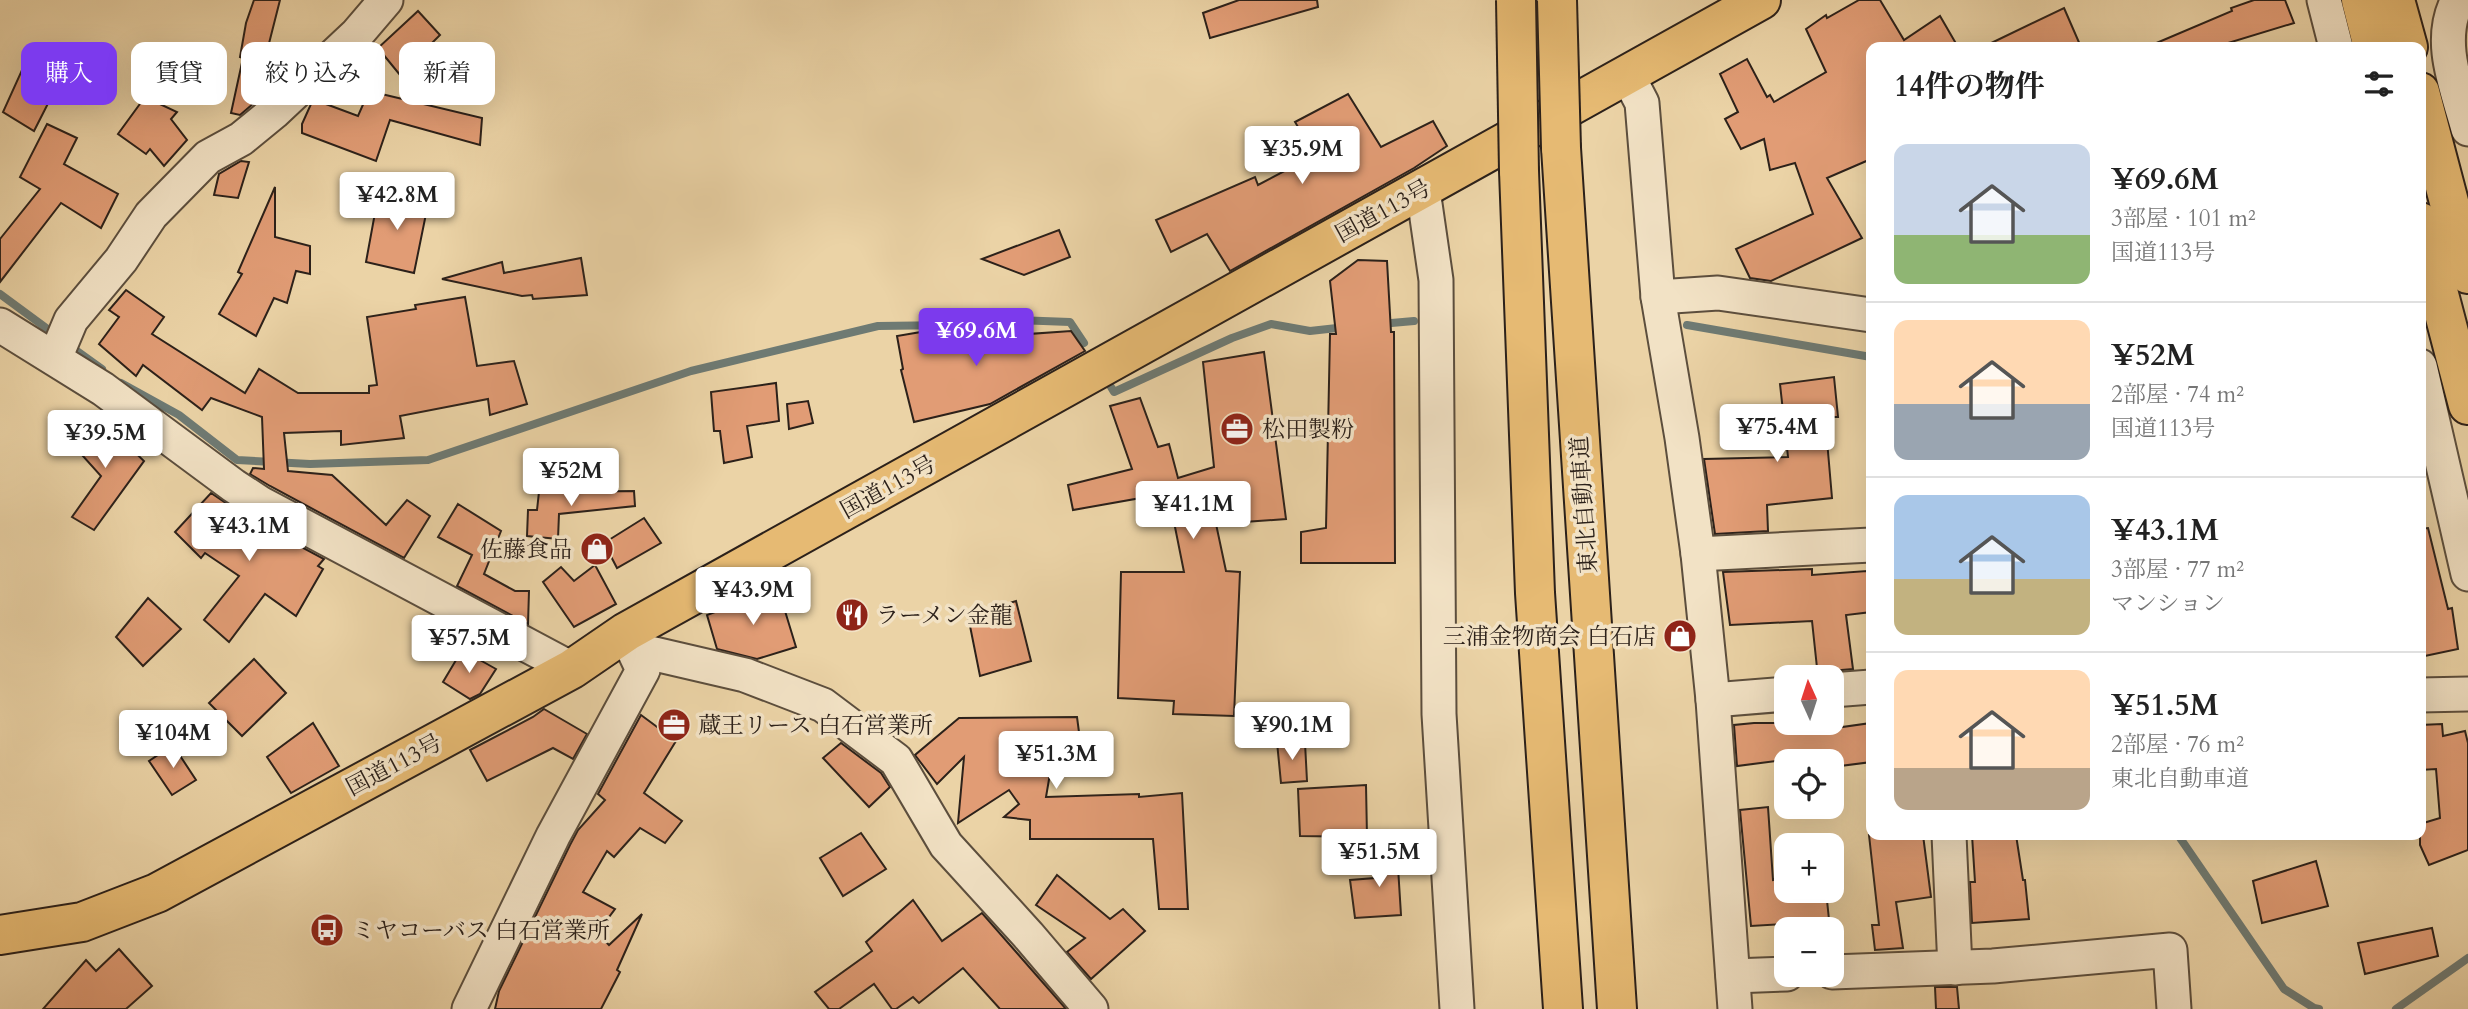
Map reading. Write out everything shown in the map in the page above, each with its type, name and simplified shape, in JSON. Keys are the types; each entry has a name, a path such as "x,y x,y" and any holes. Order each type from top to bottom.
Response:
{"highway":[{"path":"1516,0 1519,171 1535,593 1563,1009"},
{"name":"東北自動車道","path":"1558,0 1561,148 1617,1009"},
{"name":"国道113号","path":"0,936 82,922 157,893 572,669 626,632 1761,0"},
{"path":"2361,0 2373,42"},
{"path":"2395,0 2407,42"},
{"path":"2418,42 2417,23 2422,0"},
{"path":"2448,87 2444,247 2468,405"}],"street":[{"path":"42,344 121,260 151,215 208,157 241,139 274,112 357,34 386,0"},
{"path":"2324,0 2335,42"},
{"path":"2458,0 2448,26 2448,87 2468,129"},
{"path":"1627,74 1642,103 1658,297 1698,554 1713,700 1735,1009"},
{"path":"1423,190 1436,280 1439,714 1457,1009"},
{"path":"1658,297 1718,293 1866,314"},
{"path":"0,325 42,344 75,373 103,389 260,503 572,669"},
{"path":"2426,420 2434,491 2468,574"},
{"path":"1698,554 1866,545"},
{"path":"469,1009 553,836 643,670 626,632"},
{"path":"626,632 646,652 745,675 823,705 896,760 946,845 1091,1009"},
{"path":"1844,689 1866,687"},
{"path":"2426,695 2468,694"},
{"path":"1713,700 1774,695"},
{"path":"1949,840 1955,968"},
{"path":"1844,972 1993,967 2170,950 2174,1009"},
{"path":"1733,976 1774,974"}],"building":[{"path":"254,0 280,0 269,42 243,42"},
{"path":"1239,0 1317,0 1318,7 1210,38 1203,13"},
{"path":"1859,0 1880,0 1904,40 1940,16 1955,42 1866,42 1866,161 1827,178 1862,238 1771,281 1750,278 1736,249 1813,214 1795,163 1770,170 1764,139 1741,149 1725,119 1738,112 1720,74 1747,59 1767,97 1770,95 1774,102 1826,72 1806,29 1826,15 1827,18"},
{"path":"2254,0 2285,0 2294,23 2231,42 2159,42 2232,11 2231,8"},
{"path":"2064,8 2079,42 1993,42"},
{"path":"418,11 440,35 433,42 399,42 399,74 385,57 384,42"},
{"path":"241,67 241,105 252,105 240,115 231,113"},
{"path":"21,72 21,105 47,105 34,131 3,112"},
{"path":"1348,94 1381,147 1433,121 1447,146 1414,168 1230,271 1207,234 1171,252 1156,220 1255,177 1258,185 1315,155 1295,122"},
{"path":"385,95 399,98 399,105 428,105 482,118 480,145 390,120 376,161 302,133 302,124 311,105 328,105 358,116 363,105 385,105"},
{"path":"139,105 162,105 177,112 171,119 187,140 164,166 150,149 146,154 118,134"},
{"path":"47,124 77,138 64,164 118,194 101,228 61,203 0,282 0,239 40,189 20,177"},
{"path":"241,161 249,162 238,198 214,195 219,174"},
{"path":"275,187 275,237 310,246 310,274 296,271 287,303 274,298 256,336 219,314 242,274 238,272"},
{"path":"379,191 428,204 414,273 366,262"},
{"path":"1059,230 1070,257 1024,275 982,259"},
{"path":"581,258 587,295 533,299 532,295 522,296 442,279 502,262 504,273"},
{"path":"1358,260 1387,261 1391,332 1394,332 1395,563 1301,563 1301,532 1326,528 1330,334 1336,334 1330,281"},
{"path":"126,290 164,317 152,334 245,393 259,369 298,393 369,393 369,386 377,385 367,317 416,309 415,305 465,297 477,366 514,361 527,404 490,415 488,399 400,416 404,438 341,445 341,431 284,433 288,471 332,475 386,525 407,500 430,516 404,558 250,474 253,468 264,469 262,417 211,398 202,410 143,365 136,376 99,344 119,317 109,310"},
{"path":"927,331 929,341 1071,331 1085,351 990,404 914,422 901,370 903,369 897,336"},
{"path":"1264,352 1286,519 1216,524 1226,571 1240,572 1234,716 1173,714 1174,701 1118,698 1121,572 1184,572 1171,507 1145,515 1141,498 1073,510 1068,485 1132,469 1110,406 1140,398 1158,447 1169,444 1178,478 1214,467 1203,362"},
{"path":"1834,377 1838,417 1825,417 1832,498 1767,505 1768,531 1715,534 1704,459 1788,457 1780,384"},
{"path":"776,383 779,421 747,426 752,457 724,463 720,431 714,431 711,392"},
{"path":"808,401 813,423 789,429 787,404"},
{"path":"97,416 144,461 94,530 72,517 101,476 73,445"},
{"path":"634,491 635,506 559,514 558,539 527,536 528,510 537,510 539,492"},
{"path":"211,493 251,520 324,559 318,566 323,569 296,616 265,594 229,642 204,620 239,576 205,553 201,558 175,532"},
{"path":"458,504 501,531 484,574 515,591 529,591 528,624 457,586 472,555 438,537"},
{"path":"644,518 661,543 617,568 604,543"},
{"path":"2426,528 2448,609 2452,608 2458,649 2426,656"},
{"path":"595,565 616,604 574,627 543,582 561,567 574,581"},
{"path":"1812,569 1812,575 1866,571 1866,613 1846,615 1853,669 1844,670 1844,665 1817,665 1812,621 1730,625 1723,572"},
{"path":"778,588 796,647 757,659 717,649 707,615"},
{"path":"148,598 181,629 143,666 116,637"},
{"path":"1016,601 1031,661 980,676 968,616"},
{"path":"462,650 496,669 480,694 470,699 443,682"},
{"path":"254,659 286,693 242,736 209,703"},
{"path":"544,709 587,734 573,759 553,748 487,781 470,750"},
{"path":"641,715 676,741 644,793 682,821 665,843 640,828 614,857 607,851 583,892 615,909 597,933 609,945 642,914 617,970 620,972 601,1009 495,1009 499,991 570,845 578,830 605,800 598,794"},
{"path":"1077,717 1082,755 1053,756 1046,797 1139,794 1139,797 1182,793 1188,909 1159,909 1153,839 1030,839 1030,820 1004,817 1019,804 1009,790 958,823 964,757 937,784 915,755 959,718"},
{"path":"313,723 339,766 291,793 267,757"},
{"path":"1774,723 1774,735 1844,735 1844,727 1866,724 1866,763 1844,765 1844,749 1774,749 1774,761 1737,766 1734,725"},
{"path":"2442,724 2443,736 2465,731 2468,743 2468,850 2429,865 2420,840 2426,840 2426,822 2440,818 2436,769 2426,770 2426,725"},
{"path":"1277,742 1305,743 1307,781 1281,783"},
{"path":"841,743 881,773 890,787 869,807 823,758"},
{"path":"173,745 196,780 172,795 149,761"},
{"path":"1366,785 1367,837 1300,836 1298,789"},
{"path":"1768,807 1774,903 1827,903 1829,917 1774,917 1774,925 1751,926 1740,810"},
{"path":"861,833 886,869 843,896 820,858"},
{"path":"1870,840 1924,840 1931,897 1896,902 1903,948 1875,950 1872,925 1879,925"},
{"path":"1972,840 2017,840 2029,919 1972,923 1970,882 1975,882"},
{"path":"1397,851 1401,915 1355,918 1350,880 1375,878 1372,854"},
{"path":"2316,861 2328,906 2262,923 2253,881"},
{"path":"1057,875 1110,919 1123,909 1145,931 1091,979 1067,952 1085,938 1036,905"},
{"path":"913,900 942,941 982,913 1066,1009 1000,1009 963,968 919,1003 913,997 892,1009 874,984 839,1009 829,1009 815,992 872,951 866,942"},
{"path":"2432,928 2438,956 2365,974 2358,943"},
{"path":"119,949 152,986 126,1009 43,1009 86,960 96,971"},
{"path":"1935,987 1957,987 1959,1009 1936,1009"}],"waterway":[{"path":"0,294 57,336"},
{"path":"121,383 179,415 237,460 310,464 428,460 691,371 878,326 952,325 1013,320 1070,322 1084,343"},
{"path":"1380,324 1414,321"},
{"path":"1111,387 1114,392 1232,338 1271,324 1310,331 1346,327"},
{"path":"1687,325 1866,356"},
{"path":"70,346 102,369"},
{"path":"2181,840 2284,989 2319,1009"},
{"path":"2396,1009 2468,958"}],"place":[{"name":"松田製粉","path":"1237,429"},
{"name":"佐藤食品","path":"597,549"},
{"name":"ラーメン金龍","path":"852,615"},
{"name":"三浦金物商会 白石店","path":"1680,636"},
{"name":"蔵王リース 白石営業所","path":"674,725"},
{"name":"ミヤコーバス 白石営業所","path":"327,930"}]}
